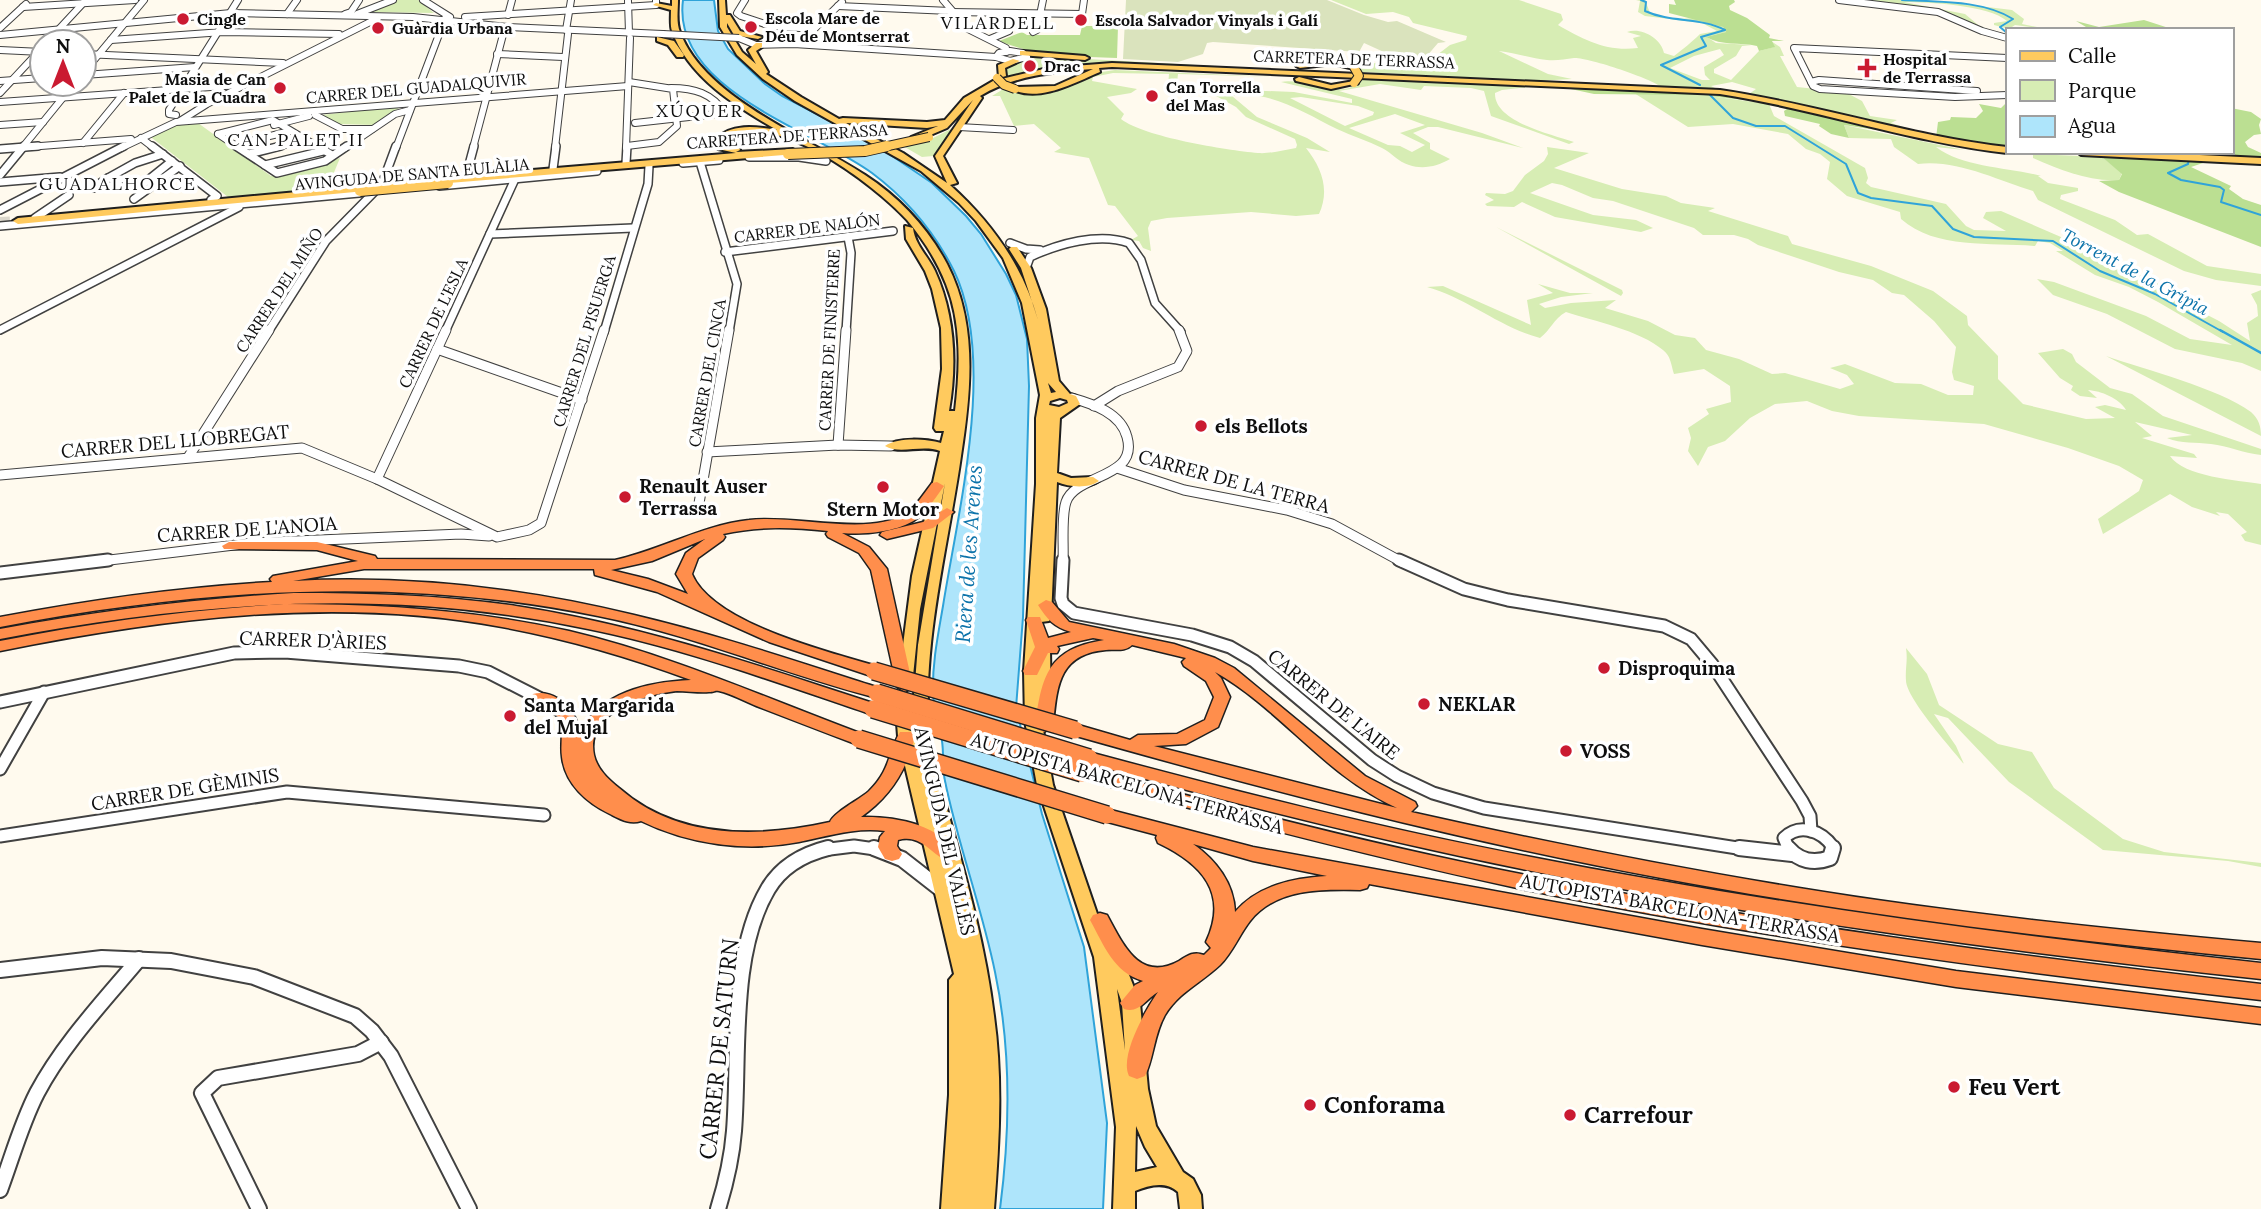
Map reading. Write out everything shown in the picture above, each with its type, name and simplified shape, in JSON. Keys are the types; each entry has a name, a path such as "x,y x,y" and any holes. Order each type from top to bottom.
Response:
{"highway":[{"path":"200,592 346,566 415,563 615,565 647,558 707,533 748,524 793,522 858,530 882,527 913,514 937,485"},
{"path":"728,617 703,600 686,580 684,568 688,560 705,544 731,532 765,527 803,528 842,536 890,534 928,525 947,512"},
{"path":"842,536 871,556 883,578 905,687"},
{"path":"229,546 317,546 369,559 415,563"},
{"path":"525,565 588,570 635,579 803,649 1082,732 1262,781 1589,856 1738,885 1952,917 2261,951"},
{"name":"AUTOPISTA BARCELONA-TERRASSA","path":"0,622 69,609 200,592 281,586 377,586 475,592 545,601 674,629 875,701"},
{"name":"AUTOPISTA BARCELONA-TERRASSA","path":"0,634 107,615 236,601 313,598 428,600 535,614 664,642 875,701 1337,840 1595,895 1901,946 2261,992"},
{"path":"1046,605 1052,616 1063,625 1185,652 1226,670 1366,786 1388,799 1440,817 1589,856"},
{"path":"0,646 161,620 236,613 327,610 432,614 538,630 641,657 859,739 1107,815 1253,854 1956,979 2261,1016"},
{"path":"0,654 165,623 327,610"},
{"path":"1034,620 1043,646 1056,651 1119,644 1182,657 1213,678 1222,697 1212,723 1180,740 1135,741 1082,732"},
{"path":"1031,670 1036,654 1043,646 1074,636 1117,636"},
{"path":"1044,726 1051,678 1060,664 1088,648"},
{"path":"663,825 616,797 593,773 584,752 585,740 591,726 612,706 636,695 665,687 699,685 740,694"},
{"path":"539,698 568,716 571,726 570,761 578,778 593,797 608,807 706,837 744,840 782,838 866,821 893,824 922,834 949,855"},
{"path":"828,827 865,806 882,789 901,760 906,736"},
{"name":"AUTOPISTA BARCELONA-TERRASSA","path":"1086,765 1466,851 1657,888 1907,928 2261,971"},
{"path":"1107,815 1169,839 1199,859 1220,887 1235,918 1221,951 1174,988 1157,1007 1128,1067"},
{"path":"892,854 887,846 889,837 903,831 922,834"},
{"path":"1131,1003 1142,991 1209,951 1235,918 1278,893 1315,884 1357,883 1444,890"},
{"path":"1100,920 1127,967 1144,975 1169,975"}],"main road":[{"path":"722,1 736,33 761,40 752,50 774,84"},
{"path":"722,1 720,16 730,42 746,61 774,84 842,122 876,131 913,127 919,130 922,136"},
{"path":"656,2 671,3"},
{"name":"AVINGUDA DEL VALLÈS","path":"671,3 669,21 689,58 704,75 754,114"},
{"path":"661,37 676,37"},
{"path":"661,37 678,52"},
{"name":"AVINGUDA DEL VALLÈS","path":"676,37 678,52 697,77 865,179 900,209 919,228 937,256 958,304 965,362 964,399 928,628 918,715 923,750 977,965 988,1044 989,1130 982,1209"},
{"path":"1000,55 994,65 1004,85 1033,90 1057,88 1086,73 1101,70 1173,69"},
{"path":"1000,77 1001,67 1020,56 1044,57 1057,62 1053,66 1018,76"},
{"path":"1020,56 1408,76"},
{"path":"1237,67 1286,67 1333,62 1353,67 1359,75 1354,83 1331,87 1267,73"},
{"name":"CARRETERA DE TERRASSA","path":"18,222 738,155 872,150 922,136 944,126 975,94 1018,76 1068,67 1112,65 1538,82 1744,95 1801,106 1926,139 2006,149"},
{"name":"CARRETERA DE TERRASSA","path":"791,153 899,143 951,125 978,97 1008,82 1036,74 1095,67 1538,82"},
{"path":"1016,88 1049,87 1064,81 1056,75 1036,74"},
{"path":"1291,77 1363,77"},
{"path":"919,159 939,156 978,97"},
{"path":"685,160 705,151 717,136 765,124 766,121 754,114 742,128"},
{"path":"842,122 876,131 931,125 952,118"},
{"path":"842,122 876,131 953,183 979,207 1010,243 1026,268 1044,318 1053,382 1070,400"},
{"name":"AVINGUDA DEL VALLÈS","path":"765,124 788,134 853,181 903,230 937,270 953,321 955,400 934,447 937,485 909,628 905,687 906,736 922,834 943,891 957,951 966,1107"},
{"path":"861,127 876,131 951,191 980,219 1014,266 1030,309 1039,354 1041,383 1054,418 1043,646 1045,751 1051,784 1131,1003 1124,1209"},
{"path":"788,134 742,128 724,135 717,143 737,150 791,153"},
{"path":"2146,154 2261,161"},
{"path":"538,172 738,155"},
{"name":"CARRETERA DE TERRASSA","path":"449,181 517,177 738,155"},
{"path":"939,156 953,183"},
{"path":"174,207 203,204"},
{"path":"900,209 905,219 903,230"},
{"path":"1050,405 1070,400"},
{"path":"1070,400 1050,405 1042,418 1042,484 1031,670 1033,721 1040,768 1099,939 1128,1067 1146,1126 1152,1141 1190,1198"},
{"path":"891,446 934,447 955,463"},
{"path":"934,447 929,454 934,461 937,485"},
{"path":"1052,475 1069,482 1093,481"},
{"path":"952,1209 966,1107"},
{"path":"965,1209 966,1107"},
{"path":"1125,1186 1152,1175 1190,1198"}],"street":[{"path":"0,28 35,0"},
{"path":"23,7 135,0"},
{"path":"99,54 144,0"},
{"path":"176,119 168,112 238,0"},
{"path":"287,14 297,0"},
{"path":"339,15 351,12 359,0"},
{"path":"393,0 363,12 428,15 439,12"},
{"path":"423,0 439,12 443,22"},
{"path":"508,15 512,0"},
{"path":"537,13 539,0"},
{"path":"556,171 564,57 572,33 569,11 571,0"},
{"path":"598,9 599,0"},
{"path":"745,0 738,14 771,26 814,29"},
{"path":"388,16 506,29 787,42 804,41 844,0"},
{"path":"943,0 968,29 1008,49 1000,55"},
{"path":"962,12 967,0"},
{"path":"1033,32 1037,30 1043,0"},
{"path":"838,6 951,12 1082,14 1084,0"},
{"path":"1839,0 1938,12 1982,32 2006,38"},
{"path":"60,28 85,2"},
{"path":"443,22 656,2"},
{"path":"626,163 628,3"},
{"path":"358,15 373,7"},
{"path":"60,28 231,13 411,18"},
{"path":"130,141 141,138 339,34 375,18 399,14"},
{"path":"358,15 375,18"},
{"path":"0,182 63,179 164,121 188,116 375,18"},
{"path":"443,22 455,21 506,29"},
{"name":"CARRER DEL MIÑO","path":"189,456 326,241 379,188 443,22"},
{"path":"761,40 771,26"},
{"path":"466,176 497,54 506,29"},
{"path":"992,40 1009,31"},
{"path":"0,35 28,32"},
{"path":"111,40 218,32 339,34"},
{"path":"761,40 1020,56"},
{"path":"761,40 1020,56"},
{"path":"992,40 1020,56"},
{"path":"787,42 804,41"},
{"path":"2005,95 1823,90 1816,88 1811,82 1794,50 1800,47 2006,58"},
{"path":"0,50 28,50"},
{"path":"99,54 283,63"},
{"path":"497,54 564,57"},
{"path":"0,93 28,64"},
{"path":"98,73 195,67"},
{"path":"0,81 28,79"},
{"path":"98,95 239,85"},
{"name":"CARRER DEL GUADALQUIVIR","path":"176,119 337,109 410,109 486,97 628,85 701,89 725,112 720,116 692,118"},
{"path":"627,146 659,142 676,127 674,92 671,88"},
{"path":"83,143 124,93"},
{"path":"0,102 50,98"},
{"path":"0,174 62,98"},
{"path":"229,141 337,109"},
{"path":"319,153 282,126 218,134 262,164 319,153 410,109"},
{"path":"635,123 692,118 690,110"},
{"path":"627,135 635,132 635,114 628,111"},
{"name":"CARRER DEL GUADALQUIVIR","path":"315,115 336,127 374,128"},
{"name":"CARRER DEL GUADALQUIVIR","path":"188,116 205,119"},
{"path":"0,125 43,122"},
{"path":"959,127 1013,130"},
{"path":"141,138 217,196 203,204"},
{"path":"0,149 130,141 150,144"},
{"path":"0,208 127,150 150,144"},
{"path":"262,164 319,153"},
{"path":"262,164 319,153"},
{"path":"107,178 135,161 163,154"},
{"path":"2166,154 2179,155"},
{"name":"AVINGUDA DE SANTA EULÀLIA","path":"203,204 248,204 466,176 649,166 685,160 700,162 806,157 826,161"},
{"path":"137,188 172,162"},
{"name":"CARRER DEL CINCA","path":"698,509 727,355 737,284 725,252 700,162"},
{"path":"134,199 180,166"},
{"name":"CARRER DEL PISUERGA","path":"497,537 529,530 541,523 648,184 649,166"},
{"name":"AVINGUDA DE SANTA EULÀLIA","path":"203,204 517,177 556,171"},
{"name":"CARRER DE L'ESLA","path":"377,479 517,177"},
{"path":"35,218 69,195"},
{"path":"203,204 221,210 213,220"},
{"path":"0,330 248,204"},
{"path":"1,222 174,207"},
{"path":"1,222 174,207"},
{"path":"489,234 633,228"},
{"name":"CARRER DE NALÓN","path":"725,252 903,230"},
{"name":"CARRER DE FINISTERRE","path":"838,445 851,253 848,237"},
{"path":"1010,243 1029,250 1046,250 1102,239 1123,240 1135,249 1154,301 1184,337 1187,355 1185,362 1171,371 1118,391 1094,405 1070,400"},
{"path":"1026,268 1030,257 1046,250"},
{"path":"438,349 582,400"},
{"name":"CARRER DE LA TERRA","path":"1094,405 1126,429 1129,447 1117,468 1184,489 1287,510 1332,524 1408,565 1464,589 1508,600 1648,622 1679,632 1701,649 1712,664 1802,801 1810,816 1811,831"},
{"path":"707,453 838,445 891,446"},
{"name":"CARRER DEL LLOBREGAT","path":"0,475 302,448 377,479 497,537"},
{"name":"CARRER DE L'AIRE","path":"1117,468 1068,497 1065,506 1061,598 1068,609 1083,617 1192,635 1230,647 1263,668 1372,760 1418,787 1484,808 1792,854 1814,862 1825,861 1832,856 1831,843 1811,831"},
{"name":"CARRER DE L'ANOIA","path":"0,573 267,542 461,534 497,537"},
{"name":"CARRER D'ÀRIES","path":"0,702 234,653 265,652 458,666 488,672 539,698"},
{"path":"0,769 44,692"},
{"name":"CARRER DE GÈMINIS","path":"0,836 287,792 544,815"},
{"path":"1792,854 1784,842 1787,834 1800,829 1811,831"},
{"name":"CARRER DE SATURN","path":"718,1209 732,1154 744,979 758,908 769,887 801,857 838,846 863,846 892,854 911,864 943,891"},
{"path":"0,970 90,959 139,959 190,964 254,977 355,1016 381,1042 468,1209"},
{"path":"0,1190 33,1102 45,1079 75,1037 139,959"},
{"path":"259,1209 202,1093 218,1079 358,1054 381,1042"}],"green space":[{"path":"398,0 418,0 434,13 369,12"},
{"path":"1126,0 1327,0 1364,15 1388,22 1397,21 1446,42 1438,43 1426,57 1433,64 1408,63 1364,43 1359,52 1213,42 1207,43 1203,54 1178,62 1123,59"},
{"path":"1331,0 1519,0 1561,14 1563,20 1558,25 1596,44 1638,48 1633,38 1641,36 1627,32 1638,31 1655,38 1664,53 1674,56 1700,34 1717,31 1702,23 1669,19 1709,20 1726,32 1707,37 1716,43 1752,45 1742,46 1736,56 1714,69 1714,73 1731,80 1759,51 1774,47 1771,41 1780,47 1784,56 1780,56 1797,87 1845,92 1862,101 1870,116 1897,120 1891,123 1945,140 1749,94 1756,89 1732,82 1711,86 1717,89 1661,87 1633,74 1574,58 1547,60 1499,51 1548,74 1572,79 1536,81 1362,72 1354,65 1359,64 1358,62 1441,68 1437,55 1450,45 1466,40 1467,36 1413,23 1409,17 1393,12 1366,14","holes":["1720,49 1724,55 1704,67 1705,75 1710,80 1702,80 1670,68 1694,56"]},
{"path":"1636,0 1645,0 1650,13 1669,19 1645,16 1638,12 1640,1"},
{"path":"1674,0 1734,0 1729,6 1730,10 1747,18 1770,35 1769,38 1784,41 1772,41 1775,47 1759,51 1757,46 1712,40 1706,37 1726,32 1723,27 1669,13 1669,4 1676,5"},
{"path":"1843,0 1923,0 2012,10 2024,19 2022,24 2042,28 2015,25 2006,28 1994,25 2007,21 1987,11 1973,8 1904,2 1965,14 1979,26 1947,13"},
{"path":"2144,20 2169,28 2088,28 2076,21 2099,27"},
{"path":"1082,26 1118,26 1117,58 1042,53 999,41 1022,32 1027,35 1080,35"},
{"path":"1052,57 1319,72 1105,64 1053,67 1060,62"},
{"path":"1037,58 1054,62 1050,66 1006,78 1004,67 1007,65"},
{"path":"1115,70 1278,77 1178,74 1176,91 1168,87 1169,74 1113,73 1093,77 1092,81 1137,89 1131,93 1107,97 1124,114 1121,119 1132,126 1186,142 1226,149 1267,153 1296,148 1297,145 1295,139 1246,117 1236,107 1209,92 1216,89 1294,92 1352,103 1352,99 1281,82 1345,89 1362,79 1547,85 1502,90 1495,93 1497,103 1513,119 1574,142 1569,144 1491,116 1484,91 1471,88 1424,86 1421,90 1380,84 1339,91 1482,133 1523,148 1438,127 1428,127 1413,133 1430,143 1430,149 1450,159 1430,167 1420,167 1402,162 1382,148 1287,104 1260,96 1232,96 1257,117 1307,138 1330,152 1306,148 1323,180 1324,196 1319,214 1296,216 1251,212 1151,221 1148,228 1151,251 1143,248 1139,241 1131,240 1138,236 1115,206 1108,205 1089,158 1054,152 1061,148 1034,124 1014,126 1000,96 992,96 1005,88 1056,90 1072,86 1095,73","holes":["1301,97 1358,106 1374,112 1373,115 1345,126 1290,98","1395,114 1425,125 1400,133 1425,145 1412,152 1349,128"]},
{"path":"1557,86 1741,97 1799,108 1883,131 1844,125 1849,138 1831,134 1819,126 1820,124 1785,116 1784,111 1787,109 1761,102 1701,95 1594,94"},
{"path":"1634,93 1701,95 1769,104 1774,116 1865,168 1868,178 1866,183 1871,187 1946,204 1966,226 1974,230 2006,231 1983,218 1986,212 2001,211 2098,253 2116,265 2156,282 2184,303 2250,341 2247,323 2258,316 2257,305 2251,294 2261,290 2261,371 2242,363 2175,349 2107,314 2053,295 2037,279 2054,282 2146,316 2190,339 2232,345 2129,287 2095,275 2056,251 2063,251 2050,243 2038,241 2035,246 1965,243 1931,236 1901,219 1900,212 1847,196 1827,179 1830,162 1820,154 1806,149 1788,134 1733,124 1688,127"},
{"path":"2006,103 2006,147 1936,138 1938,122 1950,120 1951,117 1976,118 1983,111 1979,104 2001,108"},
{"path":"396,106 399,108 375,125 339,124 322,115"},
{"path":"2233,108 2251,112 2261,119 2261,134 2254,135 2245,142 2248,147 2261,153 2261,158 2199,154 2233,154"},
{"path":"198,123 271,176 340,158 330,182 370,179 368,185 228,197 151,135 172,125"},
{"path":"1844,125 1964,150 1936,147 1973,163 2041,176 2038,176 2048,183 2078,188 2078,191 2061,195 2060,199 2115,220 2137,235 2148,234 2207,266 2261,274 2261,286 2216,280 2184,271 2038,200 2033,191 1962,167 1918,164 1894,147 1891,139 1849,138"},
{"path":"953,128 933,156 922,157 903,146 933,138"},
{"path":"1547,147 1589,153 1554,168 1622,189 1715,208 1708,211 1788,236 1792,244 1871,266 1933,291 1967,316 1968,325 1998,356 1998,379 2023,404 2086,419 2115,418 2095,407 2105,405 2126,410 2114,399 2098,392 2088,390 2097,398 2080,396 2071,390 2073,386 2060,378 2038,353 2063,349 2110,388 2132,394 2163,416 2261,449 2261,455 2217,445 2178,441 2167,438 2192,435 2135,422 2152,436 2142,438 2194,454 2197,458 2170,456 2187,469 2261,484 2261,545 2245,541 2241,535 2247,532 2228,514 2216,512 2220,516 2192,507 2170,494 2103,534 2098,519 2139,491 2143,480 2119,466 2068,448 1984,424 1859,416 1832,411 1807,401 1775,404 1750,418 1725,441 1708,447 1698,466 1688,451 1691,438 1688,428 1709,414 1706,409 1731,402 1730,386 1704,369 1674,374 1666,352 1642,337 1616,327 1566,312 1540,338 1427,287 1443,286 1531,325 1527,300 1553,293 1538,284 1570,293 1593,293 1561,297 1539,304 1545,308 1616,300 1605,308 1648,321 1675,335 1695,338 1706,350 1739,359 1772,374 1785,373 1840,389 1854,384 1847,375 1830,368 1845,364 1895,383 1921,384 1948,395 1973,395 1974,386 1954,380 1952,372 1956,347 1934,321 1904,295 1892,293 1873,280 1839,272 1734,235 1703,235 1694,228 1552,183 1530,193 1593,215 1636,220 1653,228 1641,232 1555,217 1522,202 1514,207 1485,204 1494,200 1485,195 1486,193 1505,194 1513,191 1525,175 1544,161 1548,154"},
{"path":"2033,154 2102,157 2122,173 2119,180 2086,177 2033,158"},
{"path":"2102,157 2212,160 2191,167 2231,186 2229,189 2243,199 2261,205 2261,247 2119,192 2099,181 2119,180 2122,174"},
{"path":"1496,227 1622,290 1623,293 1621,296"},
{"path":"2106,356 2201,387 2237,403 2256,417 2261,436"},
{"path":"1906,648 1927,674 1939,705 1998,744 2032,752 2054,788 2123,839 2164,852 2261,863 2261,867 2228,861 2103,850 2009,782 1948,718 1934,714 1956,746 1964,764 1930,723 1908,689"}],"water":[{"name":"Riera de les Arenes","path":"683,0 714,0 718,31 728,49 765,84 782,96 876,145 932,183 981,234 1016,295 1027,339 1029,386 1023,617 1016,708 1042,814 1084,947 1107,1123 1103,1209 1000,1209 1007,1120 1004,1030 990,948 945,781 942,741 933,694 936,650 964,482 973,391 973,348 966,307 954,271 919,217 885,183 847,157 751,104 722,83 699,59 685,32"}],"waterway":[{"name":"Torrent de la Grípia","path":"1641,0 1646,2 1645,11 1655,15 1706,23 1725,30 1701,37 1706,46 1661,65 1700,85"},
{"path":"1902,0 1960,3 1988,8 2013,19 2000,27 2006,32"},
{"name":"Torrent de la Grípia","path":"1708,93 1733,118 1756,126 1785,126 1846,164 1858,193 1871,198 1932,206 1953,229 1974,237 2053,241 2100,271 2155,294 2223,332"},
{"path":"2189,158 2188,164 2168,173 2181,180 2220,187 2224,190 2221,202 2261,215"},
{"name":"Torrent de la Grípia","path":"2220,330 2261,353"}],"tunnel":[{"path":"0,222 18,221"}],"place":[{"name":"Cingle","path":"183,19"},
{"name":"Escola Salvador Vinyals i Galí","path":"1081,20"},
{"name":"Escola Mare de Déu de Montserrat","path":"751,27"},
{"name":"Guàrdia Urbana","path":"378,28"},
{"name":"Drac","path":"1030,66"},
{"name":"Hospital de Terrassa","path":"1867,68"},
{"name":"Masia de Can Palet de la Cuadra","path":"280,88"},
{"name":"Can Torrella del Mas","path":"1152,96"},
{"name":"els Bellots","path":"1201,426"},
{"name":"Stern Motor","path":"883,487"},
{"name":"Renault Auser Terrassa","path":"625,497"},
{"name":"Disproquima","path":"1604,668"},
{"name":"NEKLAR","path":"1424,704"},
{"name":"Santa Margarida del Mujal","path":"510,716"},
{"name":"VOSS","path":"1566,751"},
{"name":"Feu Vert","path":"1954,1087"},
{"name":"Conforama","path":"1310,1105"},
{"name":"Carrefour","path":"1570,1115"}],"district":[{"name":"VILARDELL","path":"998,23"},
{"name":"XÚQUER","path":"700,111"},
{"name":"CAN PALET II","path":"296,140"},
{"name":"GUADALHORCE","path":"118,184"}]}
